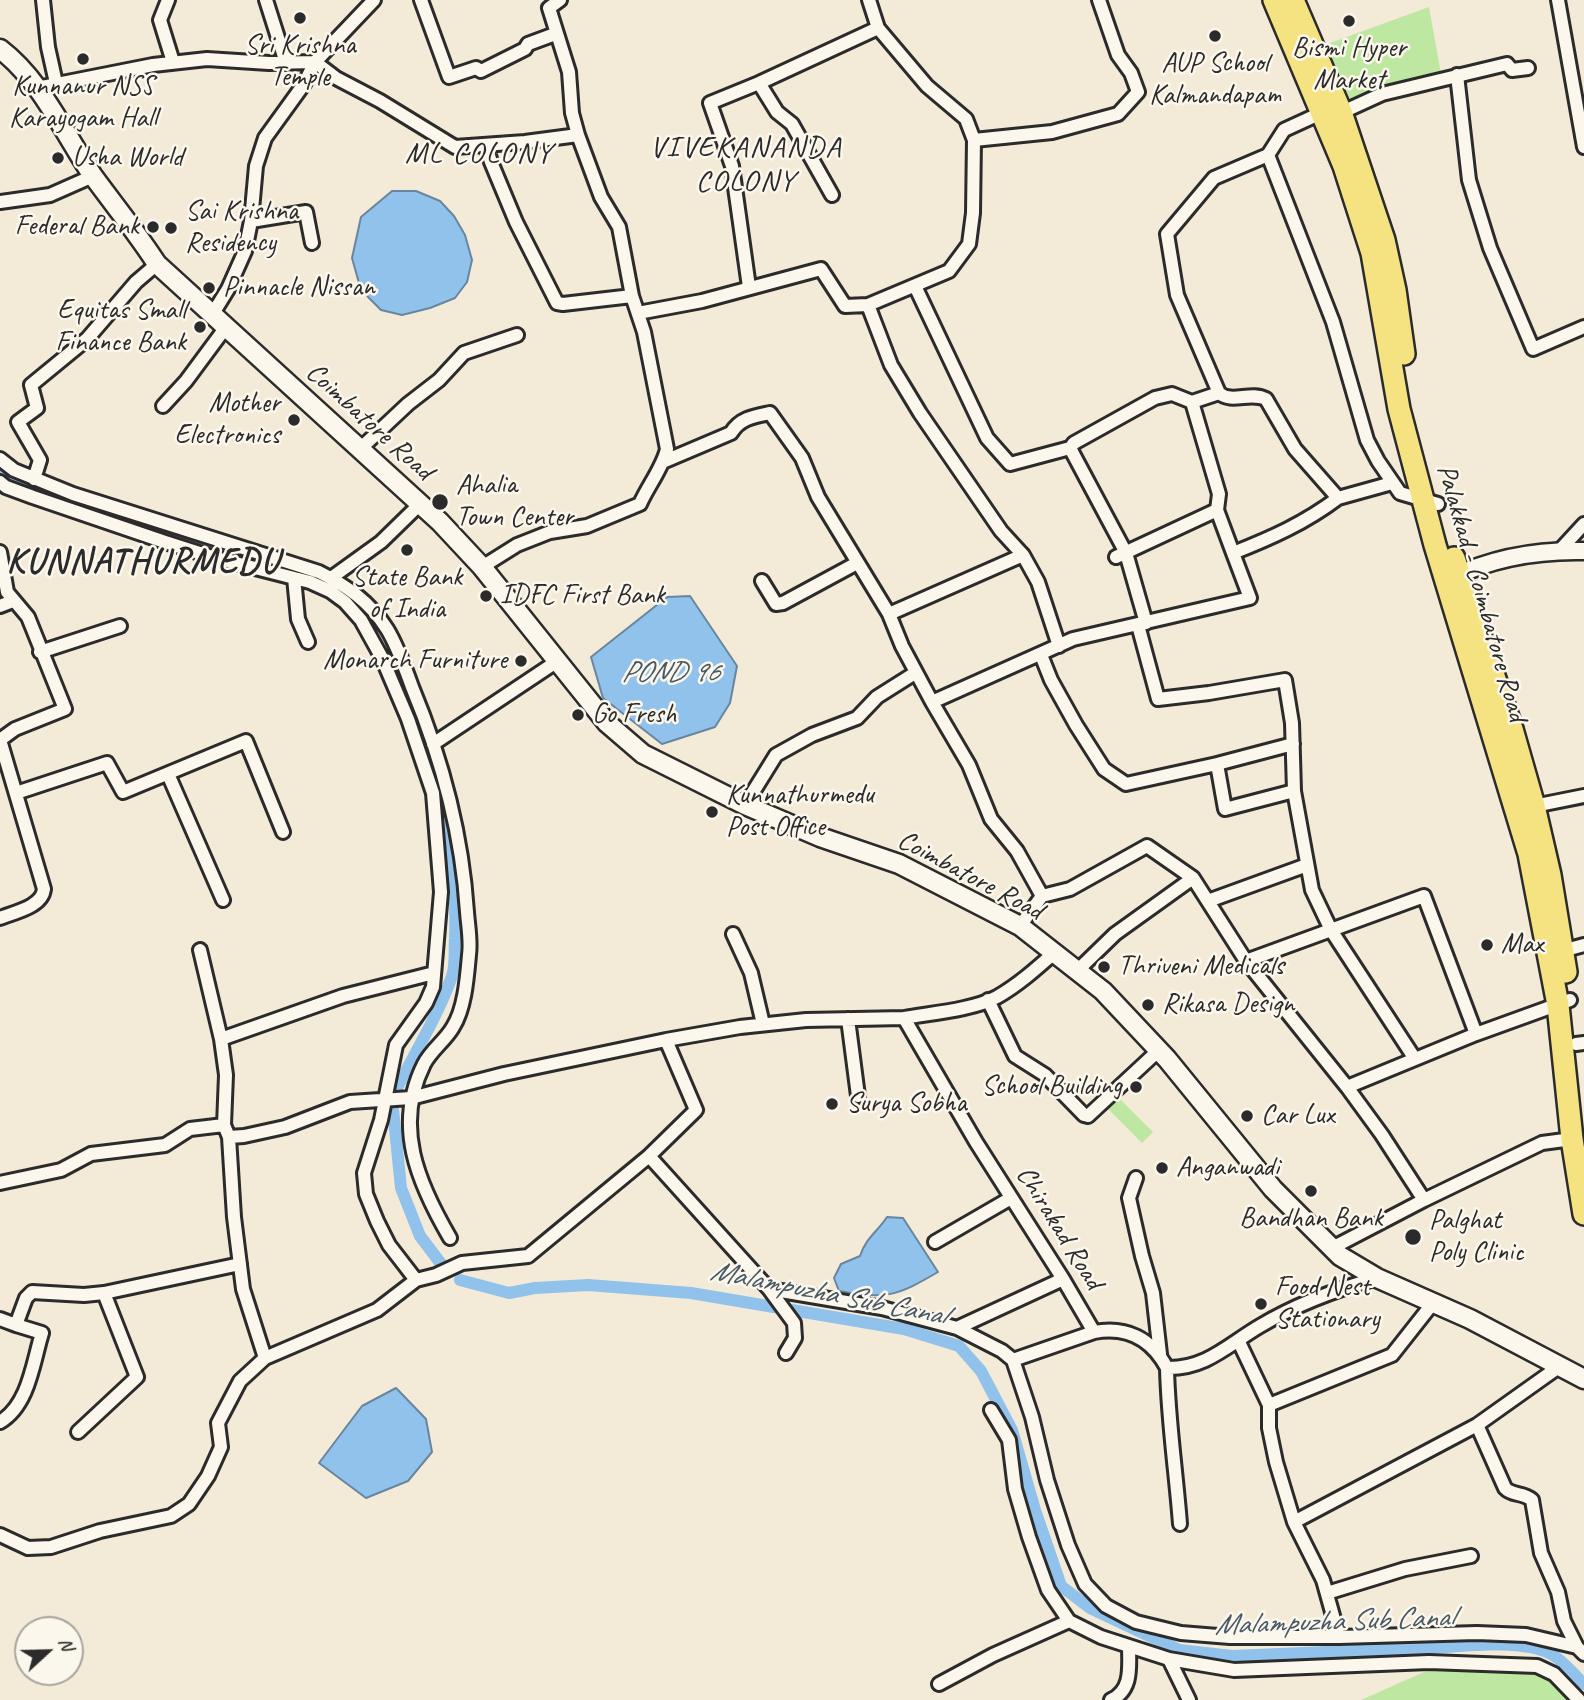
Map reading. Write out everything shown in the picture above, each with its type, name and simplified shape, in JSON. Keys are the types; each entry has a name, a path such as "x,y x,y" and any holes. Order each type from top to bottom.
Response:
{"main road":[{"name":"Palakkad - Coimbatore Road","path":"1274,0 1329,115"},
{"name":"Palakkad - Coimbatore Road","path":"1293,0 1372,253 1399,410 1454,577 1529,854 1541,876 1562,951 1564,1003 1584,1214"},
{"name":"Coimbatore Road","path":"0,49 37,88 93,176 133,226 157,264 421,504 482,567 607,723 643,754 745,805 820,837 899,864 1020,926 1103,991 1159,1051 1273,1189 1340,1256 1377,1278 1470,1319 1584,1380"},
{"name":"Palakkad - Coimbatore Road","path":"1454,577 1512,729 1535,806 1541,876 1564,1003 1580,1044 1578,1143"}],"street":[{"path":"43,0 48,47 56,83"},
{"path":"168,0 160,20 173,62"},
{"path":"265,0 286,63"},
{"path":"163,406 186,381 219,321 228,289 245,251 251,222 256,166 265,138 304,85 315,62 374,0"},
{"path":"421,0 449,77 476,68 481,71 525,49 528,44 555,34"},
{"path":"482,567 517,545 539,536 587,526 640,504 654,475 665,461 667,449 619,227 601,197 578,135 572,113 569,72 545,4 560,0"},
{"path":"638,313 702,301 821,269 845,306 868,305 949,271 969,244 973,214 974,140 966,119 927,86 878,28 869,0"},
{"path":"974,140 1052,132 1118,114 1138,92 1131,73 1118,55 1099,0"},
{"path":"1558,0 1584,147"},
{"path":"749,287 732,166 710,103 878,28"},
{"path":"37,88 173,62 207,59 315,62 335,78 455,147 578,135"},
{"path":"1338,498 1295,449 1265,399 1259,396 1229,398 1219,393 1177,295 1167,234 1214,178 1268,155 1284,130 1382,94 1507,64 1512,70 1528,68"},
{"path":"1457,75 1469,180 1490,248 1533,349 1584,327"},
{"path":"759,83 777,112 792,124 832,195"},
{"path":"486,146 516,222 557,303 632,296"},
{"path":"1268,155 1333,322 1367,440 1400,494 1431,502"},
{"path":"0,202 50,195 93,176"},
{"path":"251,222 306,212 312,243"},
{"path":"34,479 40,460 18,422 37,408 31,385 87,339 136,282 157,264"},
{"path":"915,286 987,438 1010,464 1070,448 1074,443 1155,398 1172,394 1192,402 1219,393"},
{"path":"868,305 891,365 920,412 1001,531 1023,555 1038,582 1059,646"},
{"path":"360,449 408,404 439,380 464,353 517,335"},
{"path":"932,702 1073,639 1250,598 1217,510 1219,494 1192,402"},
{"path":"665,461 731,433 735,426 749,417 771,413 802,458 818,497 889,614 915,673 969,765 991,819 1017,851 1042,896"},
{"path":"1070,448 1121,555 1142,624 1158,699 1209,694 1285,680 1292,723 1294,791 1312,890 1332,930 1415,1059"},
{"path":"0,459 13,470 34,479 287,571 330,591 345,602 361,620 382,658 433,793 441,892 433,988 426,1003 396,1045 381,1120 364,1173 366,1194 389,1245 416,1280"},
{"path":"0,482 6,487 50,503 200,554 331,578 345,585 364,601 387,629 416,695 453,811 466,895 470,952 460,1007 454,1025 433,1050 411,1098 409,1129 416,1168 428,1199 450,1238"},
{"path":"1233,553 1285,532 1315,516 1338,498 1391,483"},
{"path":"331,578 381,542 421,504"},
{"path":"1121,555 1217,510"},
{"path":"1560,550 1584,524"},
{"path":"1454,577 1509,557 1560,550 1584,551"},
{"path":"0,552 6,592 28,617 65,709 15,729 0,740 44,889 44,896 38,902 0,918"},
{"path":"889,614 1023,555"},
{"path":"762,582 776,604 783,603 857,563"},
{"path":"287,571 298,619 307,642"},
{"path":"0,606 13,601"},
{"path":"40,652 120,626"},
{"path":"1041,655 1051,680 1104,769 1126,784 1293,744"},
{"path":"433,744 556,662"},
{"path":"745,805 776,755 797,742 857,718 877,696 915,673"},
{"path":"16,793 107,763 122,792 246,741 283,832"},
{"path":"1217,764 1225,809 1294,791"},
{"path":"168,774 223,900"},
{"path":"1535,806 1584,796"},
{"path":"1020,926 1042,896 1070,889 1146,846 1193,878 1247,961 1347,1087 1424,1200"},
{"path":"1208,901 1307,865"},
{"path":"1077,970 1115,934 1193,878"},
{"path":"1247,961 1424,896 1476,1034"},
{"path":"733,934 751,973 763,1024"},
{"path":"1562,951 1584,945"},
{"path":"201,950 221,1039 226,1075 227,1131 243,1289 265,1358"},
{"path":"0,1183 61,1170 91,1154 165,1145 190,1129 227,1131 244,1136 285,1127 350,1102 411,1098 504,1074 666,1040 763,1024 904,1018 950,1010 995,998 1031,974 1054,953"},
{"path":"221,1039 343,996 434,973"},
{"path":"988,1000 1015,1056 1045,1075 1084,1115 1088,1116 1159,1051"},
{"path":"1347,1087 1476,1034 1564,1003"},
{"name":"Chirakad Road","path":"904,1018 1094,1332 1112,1329 1130,1332 1160,1354 1167,1368"},
{"path":"848,1019 858,1096"},
{"path":"0,1535 28,1548 51,1547 100,1531 171,1516 189,1504 208,1476 221,1447 218,1423 240,1381 265,1358 377,1310 416,1280 462,1264 528,1256 649,1156 696,1110 666,1040"},
{"path":"1332,1248 1542,1143 1578,1143"},
{"path":"649,1156 769,1289 794,1323 795,1338 786,1353"},
{"path":"1136,1178 1129,1198 1153,1293 1160,1354"},
{"path":"935,1241 1011,1198"},
{"path":"16,1325 26,1298 32,1292 84,1295 104,1293 240,1264"},
{"path":"1180,1524 1168,1416 1167,1368 1193,1365 1239,1342 1260,1326 1318,1299 1377,1278"},
{"path":"957,1328 1063,1279"},
{"path":"769,1289 882,1308 957,1328 1002,1351 1013,1360 1032,1417 1047,1480 1068,1545 1085,1584 1106,1606 1136,1622 1181,1633 1241,1637 1526,1635 1581,1650"},
{"path":"78,1432 137,1377 104,1293"},
{"path":"1269,1405 1392,1355 1433,1303"},
{"path":"0,1319 42,1333 24,1395 10,1416 0,1422"},
{"path":"1013,1360 1094,1332"},
{"path":"1239,1342 1269,1405 1269,1428 1276,1462 1294,1521 1323,1580 1339,1637"},
{"path":"1294,1521 1476,1425 1560,1366"},
{"path":"991,1410 1009,1440 1015,1489 1048,1590 1069,1621 1101,1637 1169,1659 1234,1670 1429,1662 1537,1666 1554,1674 1579,1700"},
{"path":"1476,1425 1505,1488 1513,1494 1525,1495 1532,1500 1541,1553 1558,1592 1564,1621 1581,1650"},
{"path":"1327,1593 1405,1569 1471,1556"},
{"path":"939,1684 993,1655 1069,1621"},
{"path":"1111,1700 1119,1696 1130,1675 1129,1646"},
{"path":"1169,1659 1189,1700"}],"green space":[{"path":"1429,7 1441,74 1340,104 1319,47"},
{"path":"1118,1097 1153,1132 1142,1143 1107,1108"},
{"path":"1466,1669 1545,1676 1570,1700 1361,1700 1424,1672"}],"water":[{"path":"392,191 416,191 440,201 454,216 465,235 472,260 467,282 455,298 402,315 381,310 368,297 359,283 352,258 361,217"},
{"name":"POND 96","path":"690,596 737,666 730,703 715,727 662,744 603,698 591,657 667,597"},
{"path":"887,1217 903,1218 938,1272 891,1294 869,1295 839,1291 834,1278 841,1264 860,1256 868,1240"},
{"path":"396,1388 426,1419 432,1452 408,1481 366,1498 319,1463 362,1406"}],"waterway":[{"name":"Malampuzha Sub Canal","path":"0,474 61,498 167,530"},
{"name":"Malampuzha Sub Canal","path":"391,665 419,730 440,798 455,904 452,976 433,1020 395,1092"},
{"name":"Malampuzha Sub Canal","path":"393,1109 401,1188 420,1236 442,1265"},
{"name":"Malampuzha Sub Canal","path":"460,1280 509,1293 535,1288 588,1285 691,1293 904,1329 959,1346 981,1371 1012,1430 1061,1586 1090,1608 1179,1650 1232,1656 1485,1644 1529,1647 1555,1657 1584,1684"}],"place":[{"name":"Sri Krishna Temple","path":"300,18"},
{"name":"Bismi Hyper Market","path":"1349,21"},
{"name":"AUP School Kalmandapam","path":"1215,36"},
{"name":"Kunnanur NSS Karayogam Hall","path":"83,59"},
{"name":"Usha World","path":"58,158"},
{"name":"Federal Bank","path":"153,227"},
{"name":"Sai Krishna Residency","path":"171,228"},
{"name":"Pinnacle Nissan","path":"209,288"},
{"name":"Equitas Small Finance Bank","path":"200,327"},
{"name":"Mother Electronics","path":"294,420"},
{"name":"Ahalia Town Center","path":"440,502"},
{"name":"State Bank of India","path":"407,550"},
{"name":"IDFC First Bank","path":"486,596"},
{"name":"Monarch Furniture","path":"521,661"},
{"name":"Go Fresh","path":"578,715"},
{"name":"Kunnathurmedu Post Office","path":"712,812"},
{"name":"Max","path":"1487,945"},
{"name":"Thriveni Medicals","path":"1104,967"},
{"name":"Rikasa Design","path":"1148,1005"},
{"name":"School Building","path":"1136,1087"},
{"name":"Surya Sobha","path":"832,1104"},
{"name":"Car Lux","path":"1247,1116"},
{"name":"Anganwadi","path":"1162,1168"},
{"name":"Bandhan Bank","path":"1311,1191"},
{"name":"Palghat Poly Clinic","path":"1413,1237"},
{"name":"Food Nest Stationary","path":"1261,1304"}],"district":[{"name":"ML COLONY","path":"479,154"},
{"name":"VIVEKANANDA COLONY","path":"746,165"},
{"name":"KUNNATHURMEDU","path":"143,563"}]}
